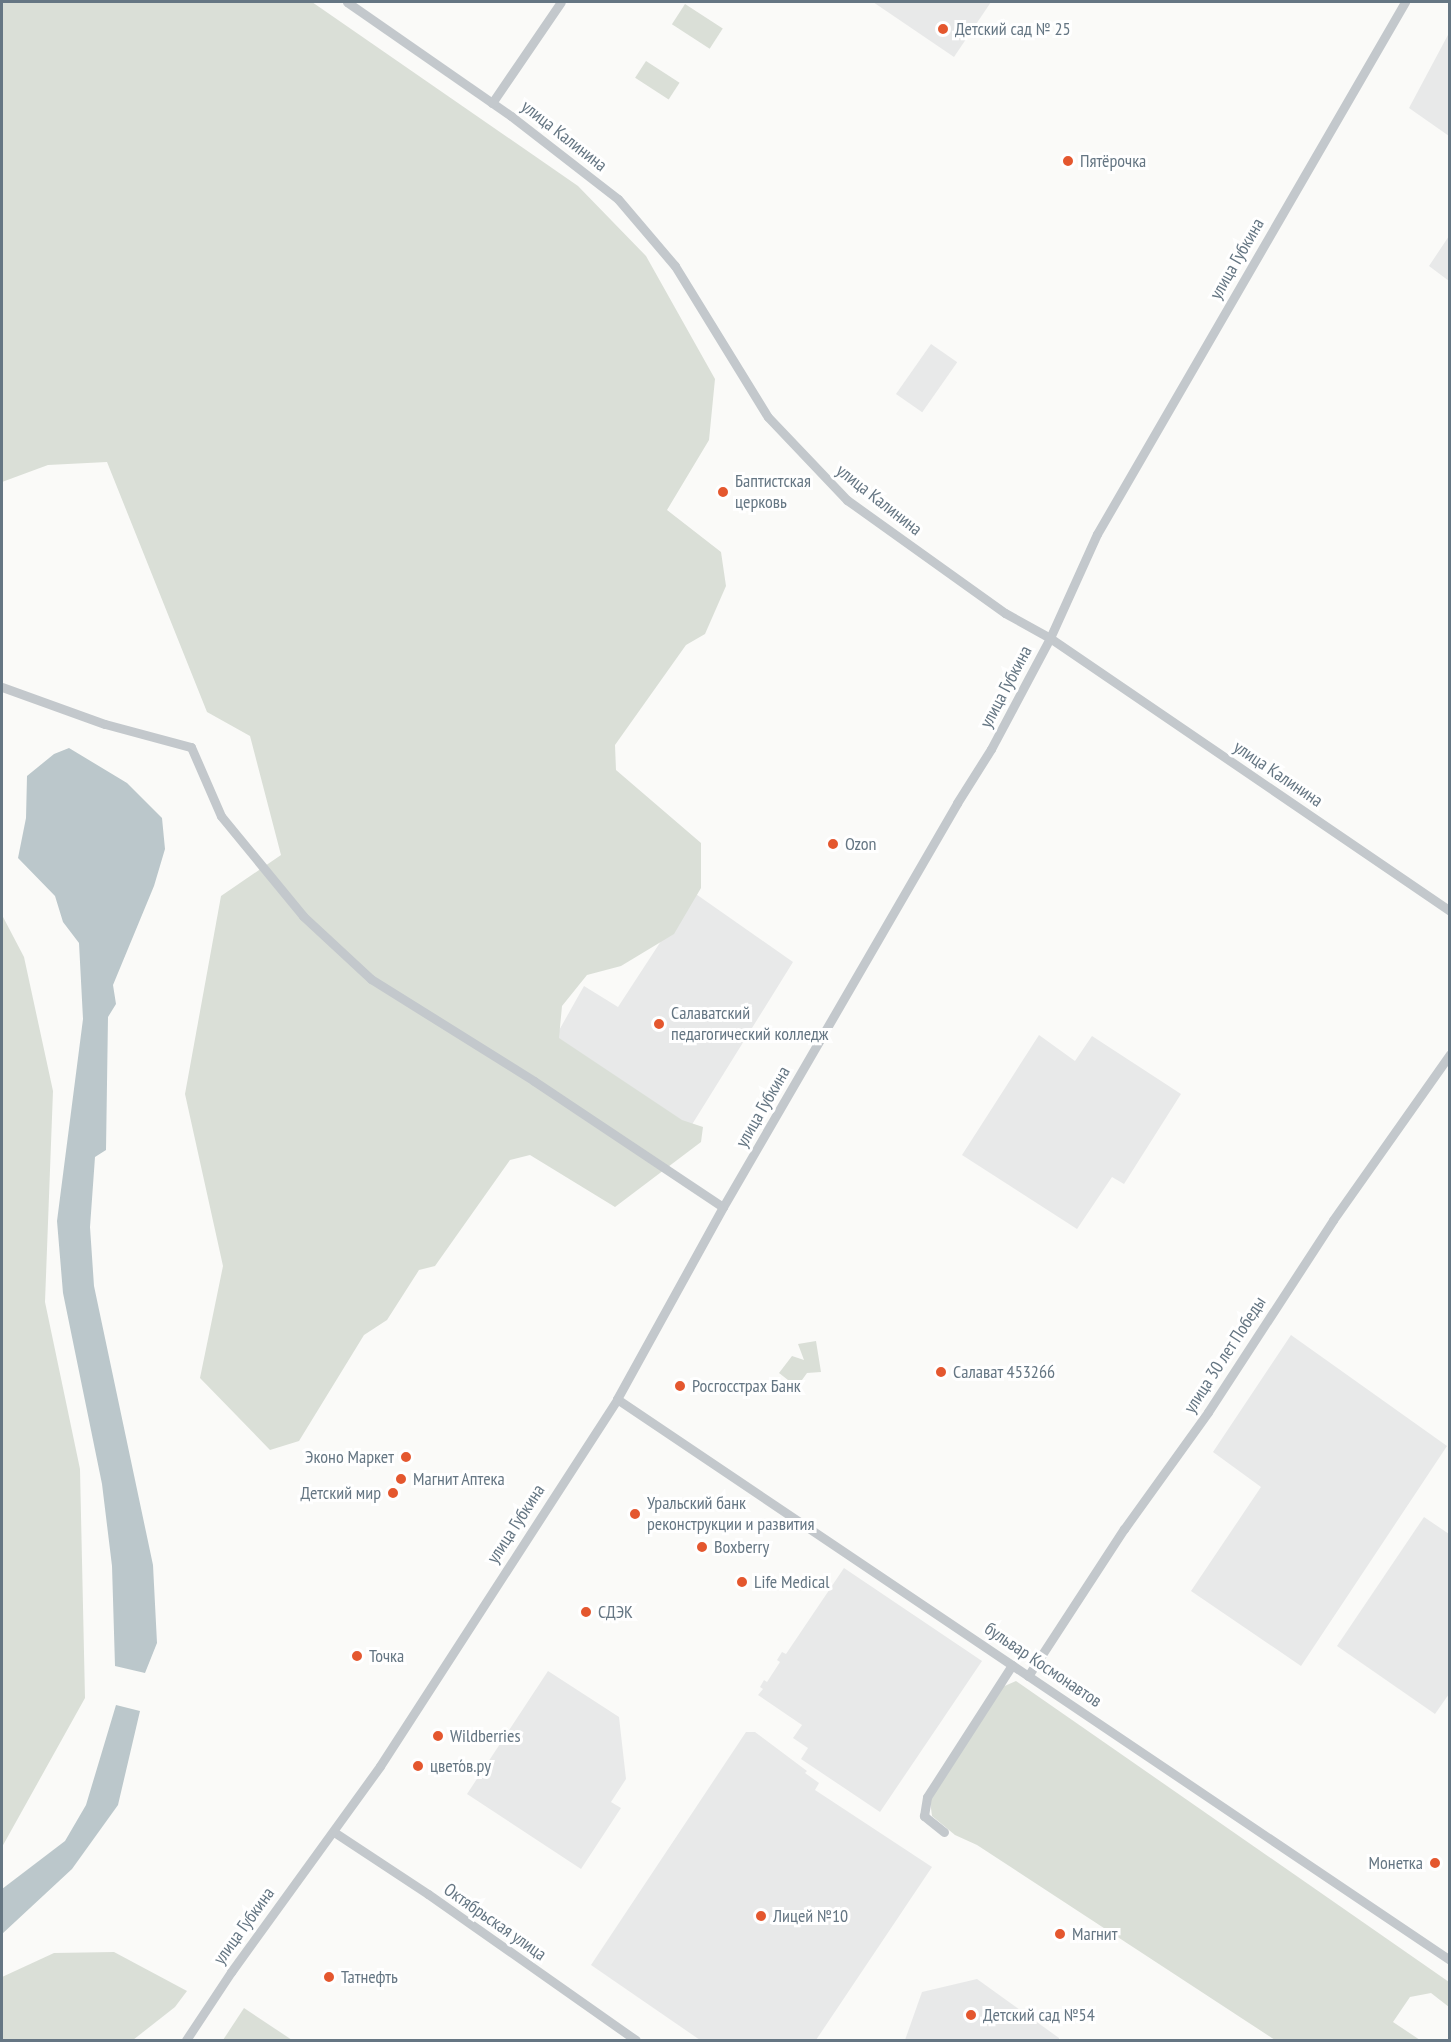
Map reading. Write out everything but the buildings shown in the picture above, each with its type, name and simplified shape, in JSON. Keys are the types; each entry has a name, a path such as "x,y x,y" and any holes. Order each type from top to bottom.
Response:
{"street":[{"name":"улица Калинина","path":"347,2 564,154 618,199 675,266 768,417 830,484 862,512 1005,613 1050,638 1449,911"},
{"path":"492,103 561,2"},
{"name":"улица Губкина","path":"186,2040 231,1972 334,1833 617,1399 723,1207 957,803 992,749 1050,638 1097,534 1405,2"},
{"path":"2,687 105,724 191,747 221,816 303,916 371,979 552,1092 723,1207"},
{"name":"улица 30 лет Победы","path":"1028,1676 1124,1529 1208,1412 1333,1220 1449,1054"},
{"name":"бульвар Космонавтов","path":"617,1399 1449,1960"},
{"path":"944,1832 924,1816 927,1797 1012,1665"},
{"name":"Октябрьская улица","path":"334,1833 428,1894 636,2040"}],"shaded area":[{"path":"2,2 312,2 578,186 646,256 715,379 709,440 667,510 721,552 726,586 705,634 686,645 615,745 616,770 701,843 701,888 674,934 621,966 587,975 562,1006 559,1038 682,1120 703,1127 701,1142 615,1207 530,1155 510,1160 435,1266 419,1270 387,1320 364,1335 299,1441 270,1450 200,1378 223,1266 185,1094 221,896 281,855 250,736 207,712 107,462 48,465 2,482"},
{"name":"Детский сад № 25","path":"873,2 991,2 954,57"},
{"path":"685,4 723,29 710,49 672,24"},
{"path":"1449,33 1450,136 1409,108"},
{"path":"646,61 680,83 669,100 635,78"},
{"path":"1449,236 1449,281 1429,266"},
{"path":"931,344 957,362 922,412 896,394"},
{"path":"69,748 127,783 162,818 165,849 154,886 113,985 116,1004 108,1017 106,1150 95,1157 90,1227 94,1286 153,1565 157,1643 145,1673 115,1666 112,1566 102,1484 63,1293 57,1221 83,1019 79,943 63,922 55,896 18,858 26,818 27,776 54,754"},
{"name":"Салаватский педагогический колледж","path":"693,892 793,962 688,1131 553,1041 584,986 618,1007"},
{"path":"2,915 24,957 53,1091 45,1302 80,1469 85,1698 2,1847"},
{"path":"1039,1035 1075,1061 1092,1036 1181,1094 1124,1184 1112,1177 1077,1229 962,1155"},
{"path":"1291,1335 1447,1446 1301,1666 1191,1591 1261,1487 1213,1452"},
{"path":"816,1341 821,1372 807,1373 797,1387 779,1373 792,1356 804,1360 798,1344"},
{"path":"1424,1517 1449,1534 1449,1694 1435,1714 1337,1646"},
{"path":"844,1568 982,1661 880,1812 801,1759 808,1748 793,1738 802,1725 758,1695 763,1689 760,1687 764,1680 767,1682 780,1662 777,1660 782,1652 786,1654"},
{"path":"548,1671 619,1717 626,1779 611,1802 621,1808 581,1869 467,1794"},
{"path":"1016,1681 1449,1982 1449,2007 1431,1993 1410,1997 1393,2022 1420,2040 1275,2040 977,1845 955,1835 932,1816 930,1801 1000,1688"},
{"path":"116,1705 140,1711 118,1805 72,1869 2,1934 2,1889 65,1841 86,1805"},
{"name":"Лицей №10","path":"746,1732 755,1732 807,1771 805,1773 819,1783 815,1790 932,1867 816,2040 700,2040 591,1965"},
{"path":"114,1952 187,1991 175,2007 133,2040 2,2040 2,1977 54,1953"},
{"name":"Детский сад №54","path":"977,1979 1059,2040 905,2040 922,1992"},
{"path":"244,2008 292,2040 223,2040"}],"place":[{"name":"Детский сад № 25","path":"943,29"},
{"name":"Пятёрочка","path":"1068,161"},
{"name":"Баптистская церковь","path":"723,492"},
{"name":"Ozon","path":"833,844"},
{"name":"Салаватский педагогический колледж","path":"659,1024"},
{"name":"Салават 453266","path":"941,1372"},
{"name":"Росгосстрах Банк","path":"680,1386"},
{"name":"Эконо Маркет","path":"406,1457"},
{"name":"Магнит Аптека","path":"401,1479"},
{"name":"Детский мир","path":"393,1493"},
{"name":"Уральский банк реконструкции и развития","path":"635,1514"},
{"name":"Boxberry","path":"702,1547"},
{"name":"Life Medical","path":"742,1582"},
{"name":"СДЭК","path":"586,1612"},
{"name":"Точка","path":"357,1656"},
{"name":"Wildberries","path":"438,1736"},
{"name":"цвето́в.ру","path":"418,1766"},
{"name":"Монетка","path":"1435,1863"},
{"name":"Лицей №10","path":"761,1916"},
{"name":"Магнит","path":"1060,1934"},
{"name":"Татнефть","path":"329,1977"},
{"name":"Детский сад №54","path":"971,2015"}]}
